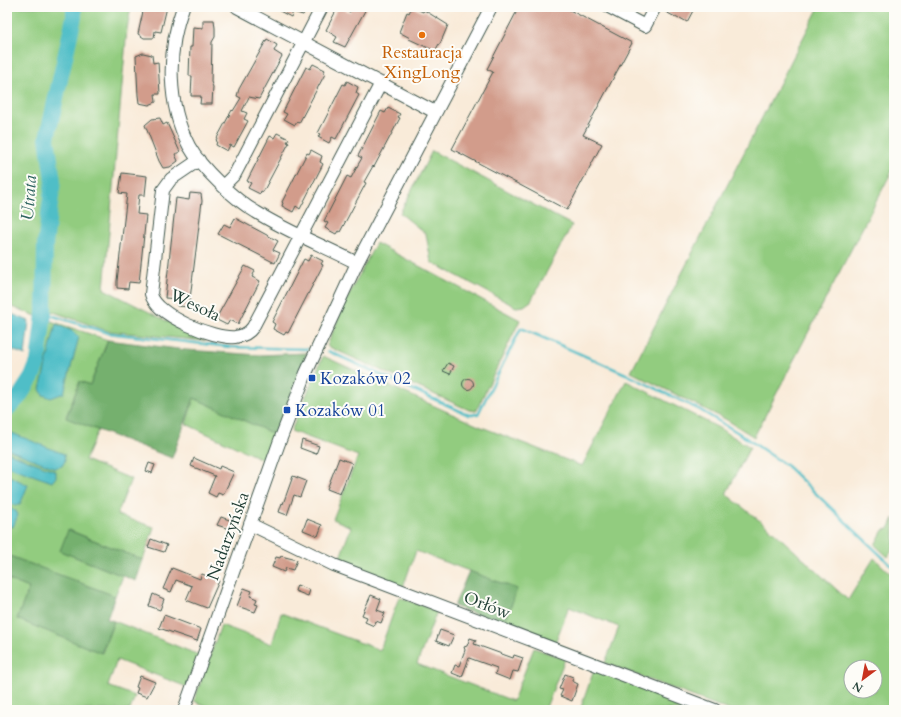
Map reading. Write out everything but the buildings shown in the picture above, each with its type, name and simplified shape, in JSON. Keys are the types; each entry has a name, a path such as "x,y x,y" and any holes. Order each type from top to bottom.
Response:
{"street":[{"path":"183,7 173,44 172,90 179,122 190,147 223,186 255,212 357,263 491,7"},
{"path":"237,7 435,112"},
{"path":"223,186 235,174 322,7"},
{"path":"609,7 645,26 655,7"},
{"name":"Wesoła","path":"200,160 171,179 163,190 151,294 154,304 159,308 210,333 235,337 243,335 253,327 381,83"},
{"name":"Nadarzyńska","path":"184,710 281,438 306,373 357,263"},
{"name":"Orłów","path":"250,524 334,565 715,710"}],"green space":[{"path":"7,7 131,7 127,29 104,289 206,341 108,331 48,310 48,320 108,340 90,385 80,381 66,417 98,430 85,460 131,479 117,515 154,527 143,560 69,530 60,551 123,576 115,596 7,555 7,415 30,388 40,370 45,351 47,320 7,305"},
{"path":"819,7 894,7 894,167 754,437 727,420 631,372"},
{"path":"432,151 572,225 531,301 524,306 516,307 431,262 426,234 400,213"},
{"path":"376,243 520,320 476,411 469,410 327,346 345,302"},
{"path":"108,340 186,350 259,355 307,353 276,435 194,398 172,458 66,418 80,381 90,385"},
{"path":"323,356 479,426 582,466 626,381 717,427 750,447 726,494 774,532 848,600 874,558 894,577 894,710 729,710 605,663 619,627 569,607 555,643 504,625 517,589 416,551 403,587 338,563 351,527 333,519 358,456 291,431"},
{"path":"194,398 276,435 266,461 186,424"},
{"path":"894,518 894,547 888,557 875,545 883,530 889,529"},
{"path":"68,530 143,560 136,581 60,551"},
{"path":"7,555 115,596 107,619 114,621 101,653 17,619 29,588 7,579"},
{"path":"469,571 517,589 504,625 454,606"},
{"path":"7,579 29,588 17,619 102,653 114,621 199,655 187,687 117,660 108,686 135,696 130,710 7,710"},
{"path":"399,597 437,611 417,664 513,701 534,648 565,659 545,710 217,710 194,701 221,625 272,644 281,613 380,650"},
{"path":"594,670 698,710 580,710"}],"water":[{"path":"7,312 29,321 25,355 7,348"},
{"path":"56,324 72,331 79,337 64,393 51,398 43,395 40,389"},
{"path":"7,431 64,454 65,461 62,466 55,468 7,449"},
{"path":"7,452 56,471 56,477 52,482 7,466"},
{"path":"7,475 28,485 20,505 14,505 7,502"},
{"path":"7,507 16,511 18,515 13,527 7,526"}],"waterway":[{"name":"Utrata","path":"7,409 19,397 32,377 38,362 44,313 45,245 53,181 47,138 74,17 74,7"},
{"path":"44,313 108,333 230,347 307,349"},
{"path":"328,351 469,415 478,414 521,328 626,374 700,410 737,432 787,466 894,568"}],"place":[{"name":"Restauracja XingLong","path":"422,35"},
{"name":"Kozaków 02","path":"312,378"},
{"name":"Kozaków 01","path":"287,410"}]}
